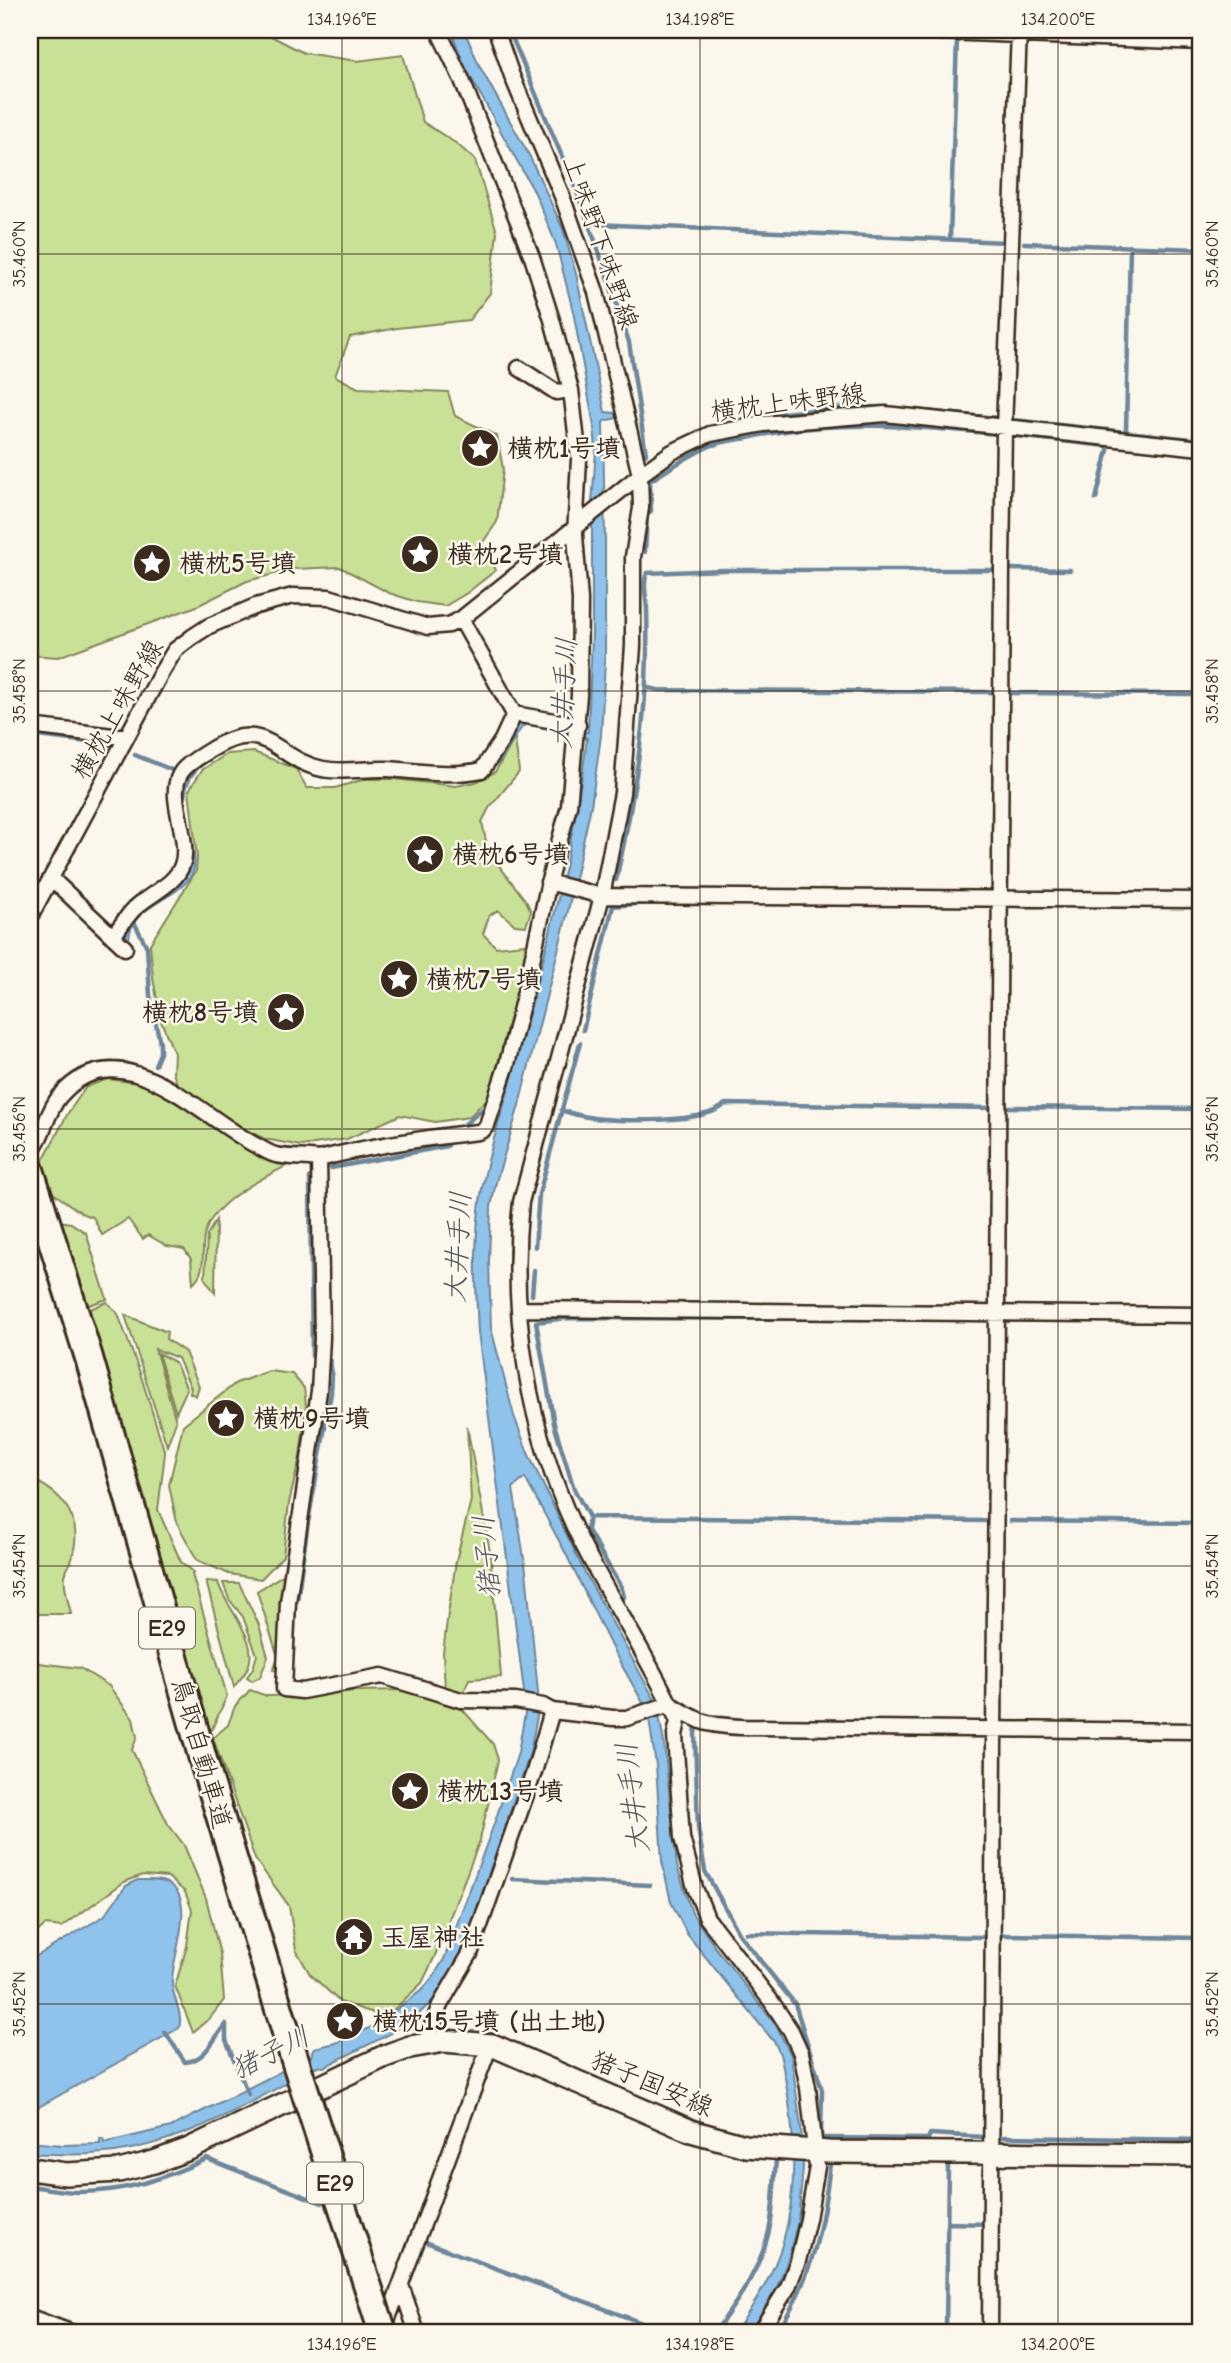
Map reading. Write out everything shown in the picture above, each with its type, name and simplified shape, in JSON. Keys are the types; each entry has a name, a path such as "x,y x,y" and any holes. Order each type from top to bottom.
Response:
{"highway":[{"name":"鳥取自動車道","path":"30,1170 38,1219 127,1488 281,2034 374,2333"},
{"name":"鳥取自動車道","path":"281,2034 383,2333"}],"main road":[{"name":"猪子国安線","path":"30,2169 66,2174 119,2171 153,2162 189,2149 374,2061 410,2047 444,2041 490,2045 691,2131 745,2146 814,2151 1201,2155"}],"street":[{"path":"30,1152 61,1095 81,1078 103,1069 127,1070 172,1089 242,1138 275,1155 319,1159 369,1147 483,1130 501,1088 526,988 548,882 569,806 578,725 580,600 575,552 579,458 571,390 532,257 439,30"},
{"name":"上味野下味野線","path":"496,30 597,292 640,475 641,508 633,557 633,646 622,793 602,896 524,1186 517,1235 516,1283 523,1352 530,1394 547,1457 565,1506 623,1621 670,1704"},
{"path":"892,30 1019,32 1201,42"},
{"path":"990,2333 1004,429 1019,32"},
{"path":"519,368 556,392 571,390"},
{"name":"横枕上味野線","path":"30,917 175,650 209,626 256,606 293,596 329,597 428,627 449,625 461,619 576,525 672,452 710,434 763,424 885,414 1004,429 1201,448"},
{"path":"461,619 514,714"},
{"path":"514,714 578,725"},
{"path":"113,937 132,910 180,871 184,853 176,788 179,776 192,762 228,740 259,737 310,765 324,769 385,769 460,775 482,770 502,740 514,714"},
{"path":"30,726 127,736"},
{"path":"52,879 125,948"},
{"path":"548,882 602,896 1201,900"},
{"path":"319,1159 322,1338 319,1391 288,1602 284,1689 302,1690 382,1676 461,1700 516,1701 543,1706 552,1711 628,1718 670,1704 709,1725 805,1729 1201,1731"},
{"path":"520,1309 1201,1315"},
{"path":"670,1704 678,1721 674,1735 682,1838 695,1888 707,1918 791,2031 806,2070 817,2167 808,2219 798,2261 788,2287 759,2333"},
{"path":"425,2044 440,2005 470,1954 534,1772 552,1711"},
{"path":"383,2333 490,2045"},
{"path":"401,2285 417,2333"},
{"path":"30,2317 74,2333"}],"green space":[{"path":"30,30 263,30 304,53 357,61 403,55 423,122 457,144 475,160 497,232 490,293 469,320 397,328 350,337 335,376 358,388 448,392 455,416 497,436 503,469 497,522 481,545 496,570 445,606 417,602 389,593 340,567 294,569 247,581 197,606 58,657 30,655"},
{"path":"515,738 519,772 489,808 482,822 488,851 531,911 526,926 515,925 498,910 489,916 483,934 496,947 524,944 527,953 489,1097 469,1117 435,1122 400,1115 347,1139 301,1146 265,1139 234,1124 177,1084 173,1073 174,1053 161,1021 150,944 196,871 197,858 189,790 202,770 227,754 254,752 296,769 307,788 335,788 365,779 394,779 456,786 476,782 495,772"},
{"path":"108,1079 146,1084 249,1148 296,1161 241,1191 217,1212 208,1224 204,1237 202,1268 193,1283 191,1259 184,1249 167,1246 148,1235 143,1239 128,1219 102,1235 93,1217 83,1214 46,1188 41,1164 68,1113 86,1087"},
{"path":"216,1220 215,1293 205,1279 207,1235"},
{"path":"58,1221 71,1223 86,1233 107,1299 83,1307"},
{"path":"107,1302 118,1314 165,1453 158,1510 181,1562 194,1572 192,1574 227,1696 212,1729 205,1731 85,1311"},
{"path":"125,1315 167,1332 166,1339 185,1352 199,1386 196,1396 190,1393 191,1388 178,1358 155,1349 176,1421 167,1446"},
{"path":"158,1353 175,1362 187,1389 176,1413"},
{"path":"269,1371 292,1374 304,1388 306,1406 300,1457 289,1503 283,1556 261,1579 229,1574 197,1560 177,1523 169,1485 183,1425 236,1383"},
{"path":"467,1426 490,1552 501,1677 469,1679 463,1694 445,1689 443,1653 456,1561 471,1500"},
{"path":"30,1479 51,1490 66,1506 71,1516 75,1538 66,1573 65,1590 71,1614 30,1612"},
{"path":"288,1572 280,1671 273,1670 278,1657 257,1591"},
{"path":"206,1581 218,1582 250,1647 247,1669 234,1687"},
{"path":"223,1583 239,1583 259,1625 268,1657 260,1677 252,1681 247,1677 257,1655 243,1617 229,1599"},
{"path":"30,1662 80,1668 109,1686 133,1719 137,1737 132,1750 168,1824 184,1845 206,1898 220,1954 224,2000 210,2018 193,2032 175,1986 187,1946 192,1910 185,1892 168,1877 143,1875 124,1882 62,1927 45,1925 30,1939"},
{"path":"250,1690 267,1696 404,1690 463,1710 493,1744 498,1760 480,1840 434,1958 422,1983 386,2017 340,2002 310,1974 296,1950 289,1906 255,1859 213,1738 228,1725 235,1706"}],"water":[{"path":"451,30 464,30 480,67 530,157 563,229 576,274 605,412 616,413 617,418 603,423 605,660 601,736 591,806 567,915 491,1207 491,1328 514,1416 528,1453 584,1571 657,1704 664,1743 677,1866 692,1913 775,2024 791,2055 801,2127 803,2168 798,2221 787,2263 774,2294 749,2333 735,2333 774,2266 783,2242 792,2196 792,2124 780,2054 775,2043 687,1934 671,1902 662,1861 656,1765 649,1719 525,1478 513,1488 526,1571 538,1711 530,1753 481,1897 448,1980 415,2018 386,2036 324,2067 317,2066 248,2104 177,2136 115,2152 30,2153 30,2142 100,2144 100,2139 103,2139 104,2143 171,2127 312,2056 314,2048 336,2043 378,2024 423,1989 444,1959 518,1753 526,1707 478,1332 476,1241 485,1173 547,944 581,780 587,738 579,737 579,732 588,732 592,636 592,503 596,450 573,311 556,244 536,195 464,65"},
{"path":"533,719 574,727 570,734 527,724 522,727 495,766 480,777 471,780 322,778 252,744 236,746 217,755 193,774 188,785 186,807 195,860 191,876 175,892 145,911 131,928 129,939 126,939 128,926 135,915 170,892 189,872 193,858 183,802 187,776 198,764 234,744 254,742 299,766 489,770 519,725"},
{"path":"138,1880 169,1884 177,1892 181,1902 181,1929 172,1981 180,2016 179,2028 35,2109 30,2109 30,1960 104,1916 126,1886"}],"waterway":[{"path":"509,30 574,185 629,342 646,454"},
{"path":"762,30 795,31"},
{"path":"801,31 891,35"},
{"path":"950,238 957,39"},
{"path":"594,224 1006,242"},
{"path":"1024,243 1201,249"},
{"path":"1126,431 1130,246"},
{"path":"765,415 831,408 881,407 997,418"},
{"path":"1013,420 1201,440"},
{"path":"645,552 647,515 651,511 650,481 715,444 782,431 843,426 905,427 997,434"},
{"path":"1015,436 1107,446"},
{"path":"1096,499 1108,450"},
{"path":"1008,569 1070,570"},
{"path":"616,880 642,732 647,655 647,573 724,570 994,570"},
{"path":"648,688 997,692"},
{"path":"1007,693 1201,694"},
{"path":"30,735 113,745"},
{"path":"135,755 172,770"},
{"path":"583,1030 613,906 646,903"},
{"path":"135,924 147,947 150,995 160,1043 160,1053 155,1065"},
{"path":"535,1247 539,1194 580,1043"},
{"path":"459,1129 490,1103"},
{"path":"561,1110 601,1119 660,1120 700,1115 715,1111 725,1104 995,1108"},
{"path":"1005,1107 1201,1109"},
{"path":"331,1168 447,1146"},
{"path":"310,1177 312,1356"},
{"path":"532,1295 534,1270"},
{"path":"620,1599 624,1597 622,1589 587,1529 589,1517 574,1489 554,1424 536,1322 566,1318 863,1319"},
{"path":"297,1601 331,1393 330,1361"},
{"path":"589,1517 990,1521"},
{"path":"1010,1521 1201,1523"},
{"path":"703,1729 696,1727 695,1734 698,1828 705,1871 740,1935 795,2004 822,2090 821,2138"},
{"path":"512,1879 650,1885"},
{"path":"746,1933 983,1937"},
{"path":"1002,1935 1201,1938"},
{"name":"猪子川","path":"165,2032 185,2062 204,2053 226,2024 226,2040 248,2094"},
{"path":"824,2138 928,2139 930,2134 984,2137"},
{"path":"1003,2137 1201,2140"},
{"path":"30,2186 73,2192 113,2190 160,2178 207,2159 322,2203"},
{"path":"714,2333 742,2294 763,2252 771,2221 776,2160"},
{"path":"777,2333 799,2292 814,2251 824,2209 830,2163"},
{"path":"946,2333 948,2164"},
{"path":"948,2223 988,2224"},
{"path":"423,2241 669,2333"}],"place":[{"name":"横枕1号墳","path":"480,448"},
{"name":"横枕2号墳","path":"420,554"},
{"name":"横枕5号墳","path":"152,563"},
{"name":"横枕6号墳","path":"425,854"},
{"name":"横枕7号墳","path":"399,979"},
{"name":"横枕8号墳","path":"286,1012"},
{"name":"横枕9号墳","path":"226,1418"},
{"name":"横枕13号墳","path":"410,1791"},
{"name":"玉屋神社","path":"354,1937"},
{"name":"横枕15号墳 (出土地)","path":"345,2021"}],"water label":[{"name":"大井手川","path":"563,693"},
{"name":"大井手川","path":"457,1247"},
{"name":"大井手川","path":"632,1798"}]}
